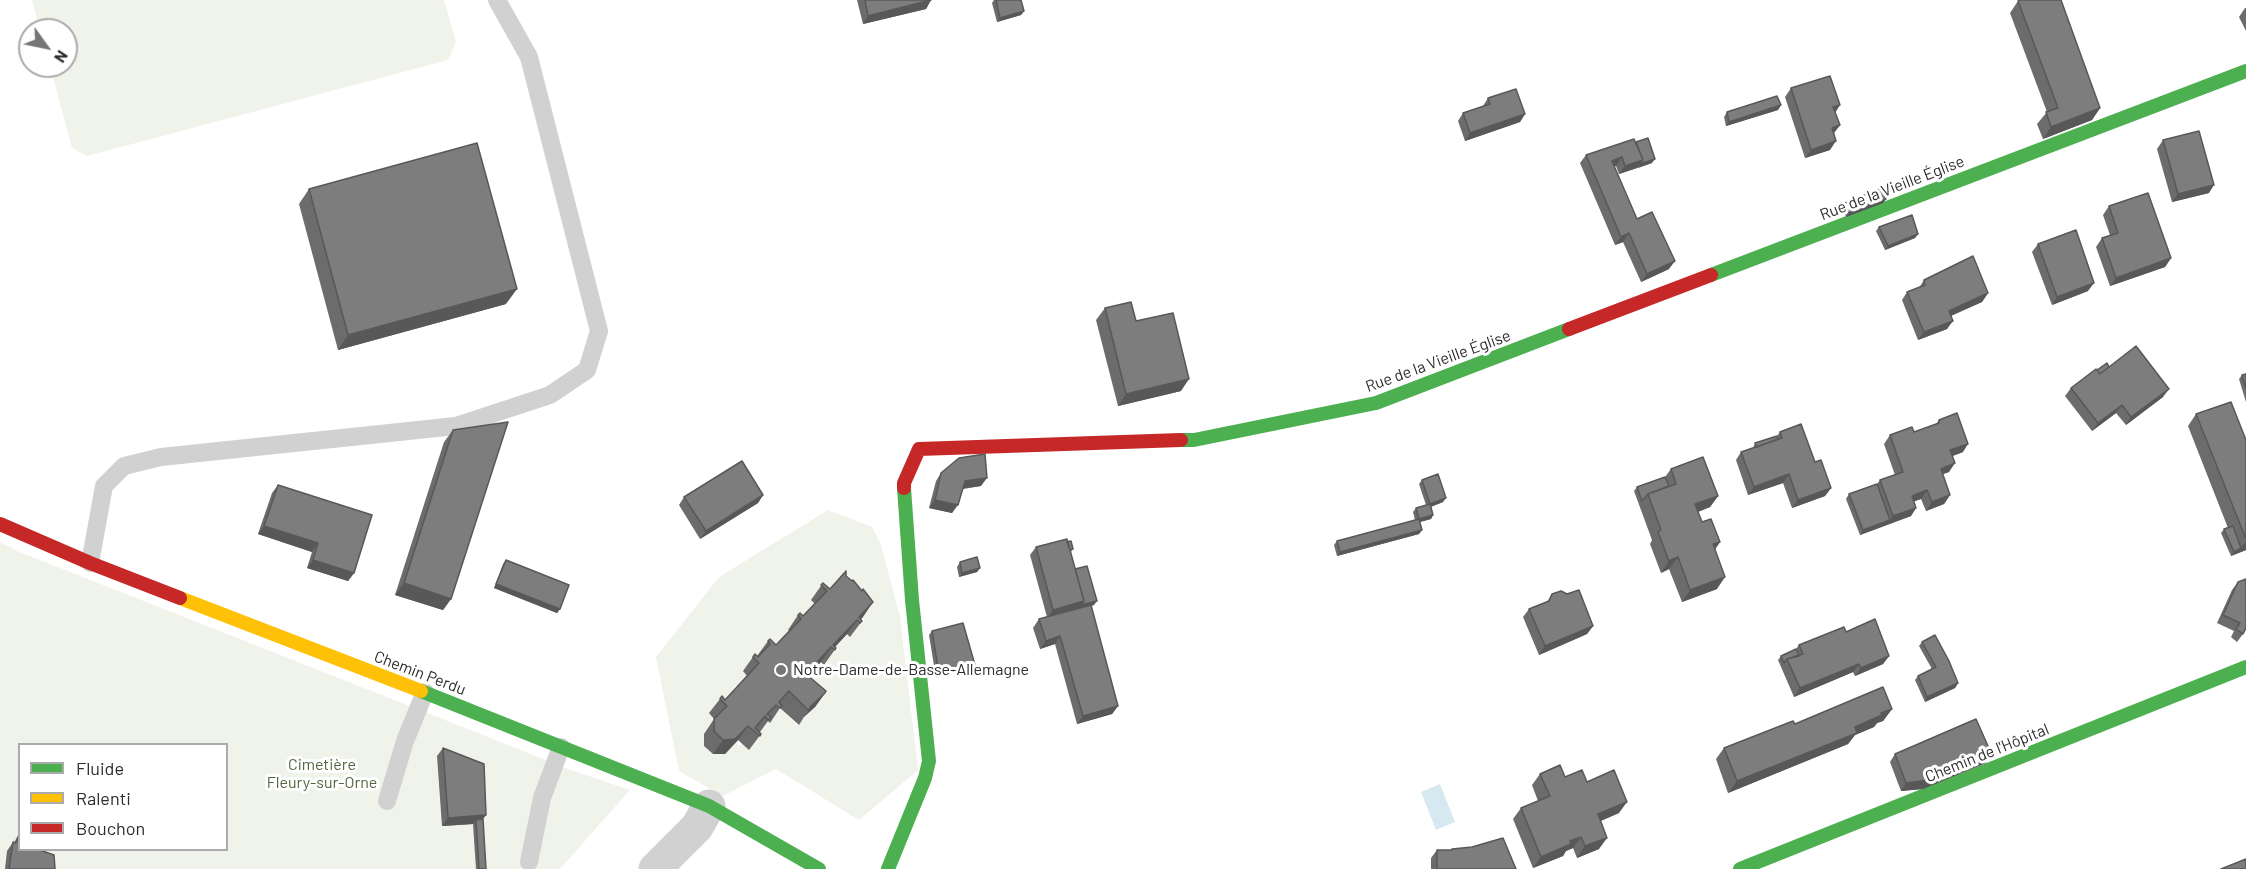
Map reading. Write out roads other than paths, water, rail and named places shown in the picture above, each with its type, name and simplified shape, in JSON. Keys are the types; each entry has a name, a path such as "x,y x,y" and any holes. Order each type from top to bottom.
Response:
{"street":[{"name":"Rue de la Vieille Église","path":"888,869 925,778 929,761 912,600 904,483 919,449 1194,440 1376,403 2246,71"},
{"name":"Chemin Perdu","path":"0,524 90,563 425,692 709,806 819,869"},
{"name":"Chemin de l'Hôpital","path":"1740,869 2246,667"},
{"path":"655,869 697,827 709,806"}],"lane":[{"path":"90,563 104,486 124,466 161,457 456,426 550,395 586,370 599,331 529,57 497,0"},
{"path":"387,801 405,741 425,692"},
{"path":"529,861 542,798 561,747"}],"place":[{"name":"Notre-Dame-de-Basse-Allemagne","path":"781,670"}],"park label":[{"name":"Cimetière Fleury-sur-Orne","path":"322,774"}]}
